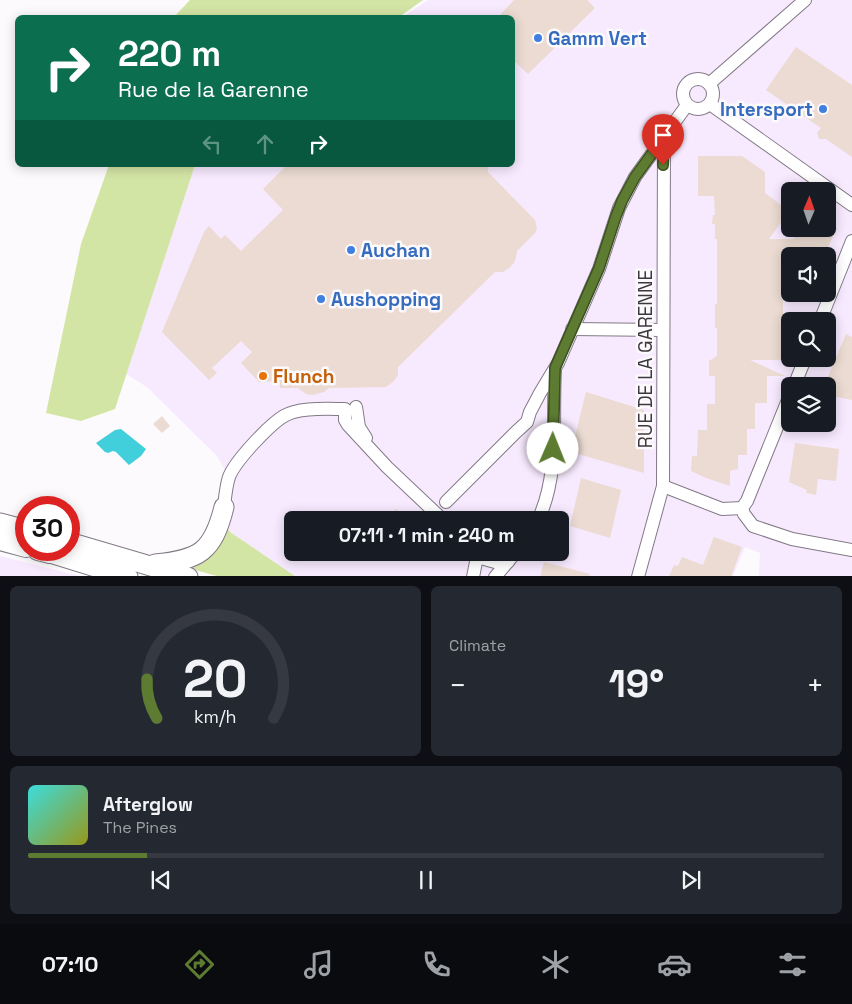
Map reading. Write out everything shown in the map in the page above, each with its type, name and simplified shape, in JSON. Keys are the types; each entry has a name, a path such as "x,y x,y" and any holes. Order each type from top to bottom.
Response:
{"highway":[{"path":"0,540 15,544"}],"main road":[{"path":"146,564 178,562 200,552 212,539 224,508"},
{"path":"0,523 15,527"},
{"path":"80,545 188,576"},
{"path":"76,561 128,576"}],"street":[{"path":"709,84 805,0"},
{"path":"701,80 709,84 713,94 710,104 696,110 687,105 683,91 688,83 701,80"},
{"path":"710,104 852,205"},
{"path":"444,511 446,502 527,422 530,412 555,368 599,268 622,201 635,177 687,105"},
{"name":"RUE DE LA GARENNE","path":"638,576 663,486 664,137"},
{"path":"824,312 852,241"},
{"path":"572,329 664,330"},
{"path":"543,511 553,468 555,368"},
{"path":"351,408 366,438 381,449 428,498 438,502 446,502"},
{"path":"224,508 229,477 234,468 266,430 284,416 296,412 314,409 351,408"},
{"path":"351,408 345,420 348,425 387,467 434,511"},
{"path":"742,508 747,501 781,417"},
{"path":"663,486 722,509 742,508"},
{"path":"742,508 753,526 792,539 852,550"},
{"path":"474,576 475,561"},
{"path":"495,576 508,561"},
{"path":"502,576 510,561"}],"shaded area":[{"path":"428,0 852,0 852,576 759,576 760,553 745,547 733,576 295,576 230,532 224,523 229,477 217,456 147,387 126,374 194,167 515,167 515,15 406,15"},
{"path":"0,556 80,576 0,576"}],"green space":[{"path":"190,0 423,0 402,15 176,15"},
{"path":"108,167 194,167 115,409 81,421 46,413 81,244"},
{"path":"224,523 230,532 295,576 217,576 191,569 210,557 218,548"}],"water":[{"path":"121,429 146,449 141,456 129,465 116,452 105,452 96,443 115,430"}],"building":[{"name":"Gamm Vert","path":"514,0 587,0 595,8 528,74 515,62 515,15 500,15"},
{"name":"Intersport","path":"796,47 852,85 852,157 826,139 819,139 817,133 821,128 766,90"},
{"path":"698,156 742,156 765,172 765,193 781,205 781,222 769,239 832,238 828,247 781,247 781,302 783,302 783,312 781,312 781,360 750,360 785,376 767,376 767,403 755,403 755,429 747,429 747,455 738,455 738,469 730,471 730,486 691,471 692,456 697,456 698,430 707,430 707,404 715,404 715,376 709,376 709,361 717,356 715,304 717,304 717,239 715,239 715,224 712,224 713,215 715,215 714,196 698,196"},
{"name":"Aushopping","path":"285,167 488,167 488,172 535,220 537,229 517,251 514,263 503,272 495,272 398,367 398,375 386,387 329,388 324,392 313,395 306,394 298,388 280,388 280,381 259,382 241,363 252,352 241,341 212,368 217,373 209,380 162,332 204,232 209,226 221,239 225,235 241,251 283,210 263,189"},
{"path":"846,334 852,337 852,400 836,397 836,377 828,377 832,367 836,367 836,358"},
{"path":"586,392 644,410 644,473 571,452"},
{"path":"162,416 170,426 162,433 153,424"},
{"path":"795,443 839,449 836,481 818,479 816,495 806,493 807,490 789,482"},
{"path":"581,478 621,490 610,538 570,526"},
{"path":"714,537 742,547 731,576 669,576 674,565 678,566 682,557 703,565"},
{"path":"544,562 590,574 589,576 540,576"}],"place":[{"name":"Gamm Vert","path":"538,38"},
{"name":"Intersport","path":"823,109"},
{"name":"Auchan","path":"351,250"},
{"name":"Aushopping","path":"321,299"},
{"name":"Flunch","path":"263,376"}],"route":[{"path":"553,449 555,368 599,268 622,201 635,177 664,137 663,165"}]}
